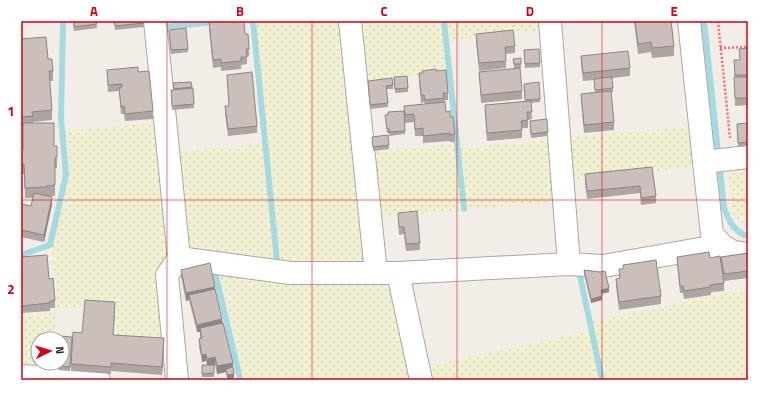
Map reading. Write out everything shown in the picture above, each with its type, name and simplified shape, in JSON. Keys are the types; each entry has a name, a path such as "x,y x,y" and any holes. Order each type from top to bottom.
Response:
{"street":[{"path":"156,21 179,258 167,276 176,380"},
{"path":"350,21 376,273"},
{"path":"550,21 569,264"},
{"path":"689,21 724,160 712,234 722,245 733,252 748,254"},
{"path":"179,258 291,273 398,273 569,264 603,266 722,245"},
{"path":"398,273 421,380"},
{"path":"25,378 99,380"}],"path":[{"path":"718,21 724,160"},
{"path":"720,48 748,47"}],"green space":[{"path":"166,21 202,21 167,25"},
{"path":"255,21 342,21 367,258 360,267 281,266"},
{"path":"356,21 442,21 448,74 363,82"},
{"path":"448,21 538,21 539,31 451,40"},
{"path":"157,123 170,250 159,271 166,344 114,341 116,309 83,306 57,309 52,245 70,177 66,131"},
{"path":"693,127 696,167 572,181 568,137"},
{"path":"552,140 557,203 466,209 461,148"},
{"path":"262,144 275,266 194,255 187,248 177,152"},
{"path":"455,144 461,210 378,218 370,152"},
{"path":"748,164 748,226 736,219 732,212 728,166"},
{"path":"218,268 393,278 413,376 409,379 244,380"},
{"path":"748,289 748,380 605,380 593,321"},
{"path":"56,313 56,331 30,331 30,370 21,370 21,316"},
{"path":"589,331 600,380 425,380 425,367"}],"building":[{"path":"74,21 96,21 97,24 74,27"},
{"path":"114,21 143,21 144,23 115,26"},
{"path":"209,21 244,21 245,34 248,34 249,49 246,49 247,57 241,57 241,61 221,63 221,59 213,60"},
{"path":"635,21 671,21 674,46 652,48 651,42 638,44"},
{"path":"186,28 188,49 171,50 169,30"},
{"path":"513,30 515,46 505,47 506,61 479,63 476,34"},
{"path":"46,37 48,59 52,59 53,71 49,71 52,110 32,112 33,116 21,117 21,39"},
{"path":"748,48 748,75 735,75 734,60 740,60 739,49"},
{"path":"539,49 540,63 525,64 524,50"},
{"path":"628,51 630,68 583,73 581,56"},
{"path":"521,58 521,64 514,64 513,59"},
{"path":"138,67 138,72 149,71 153,111 125,114 124,106 121,107 119,88 122,87 122,84 108,85 107,70"},
{"path":"520,68 522,91 481,95 479,72"},
{"path":"436,69 436,71 446,70 448,93 443,93 444,98 425,100 424,95 421,95 419,73 423,73 422,71"},
{"path":"252,72 257,126 228,129 225,106 229,106 227,75"},
{"path":"407,76 408,88 395,89 394,77"},
{"path":"612,77 613,88 595,90 594,79"},
{"path":"734,77 748,77 748,98 735,98"},
{"path":"392,78 393,85 386,86 388,103 370,105 368,81"},
{"path":"191,82 192,87 174,89 173,83"},
{"path":"539,82 540,99 525,100 524,84"},
{"path":"193,88 194,104 172,106 171,90"},
{"path":"611,91 614,122 584,125 581,94"},
{"path":"531,101 532,112 527,112 528,120 521,121 522,130 487,133 485,105"},
{"path":"445,102 446,112 450,111 450,117 453,117 455,134 450,135 450,133 423,136 423,128 415,129 414,114 405,115 404,106"},
{"path":"404,111 405,131 389,132 389,129 387,129 385,115 388,115 388,112"},
{"path":"547,119 548,132 531,134 530,121"},
{"path":"23,123 54,123 54,146 57,146 57,157 55,157 55,185 25,188 24,164 21,164 21,150 23,150"},
{"path":"747,123 748,142 738,143 737,124"},
{"path":"388,135 389,145 373,147 372,137"},
{"path":"652,167 656,196 641,198 640,186 587,191 585,174"},
{"path":"34,193 52,197 44,235 21,230 21,204 31,206"},
{"path":"417,211 420,243 406,244 404,227 399,227 398,213"},
{"path":"709,252 710,258 720,256 724,283 710,285 711,287 684,291 683,286 680,286 677,257"},
{"path":"748,253 748,271 724,274 721,257"},
{"path":"47,255 49,279 53,278 55,300 50,301 50,303 21,306 21,257"},
{"path":"656,260 661,296 619,302 616,279 620,278 619,269 623,269 623,265"},
{"path":"210,263 215,287 186,293 181,270"},
{"path":"584,270 600,272 605,271 609,288 601,290 602,296 591,299"},
{"path":"215,289 222,319 197,325 189,295"},
{"path":"85,300 115,302 113,335 164,338 162,367 111,363 111,367 71,364 73,332 82,333"},
{"path":"223,323 233,363 217,366 215,357 207,359 206,354 202,355 199,339 202,338 200,328"},
{"path":"70,337 72,337 70,367"},
{"path":"202,365 214,365 214,373 202,374"},
{"path":"233,367 234,374 227,375 226,369"}],"waterway":[{"path":"21,255 50,245 66,175 61,118 63,21"},
{"path":"163,24 164,27 224,21"},
{"path":"253,21 277,261"},
{"path":"444,21 464,209"},
{"path":"704,21 724,208 736,229 748,236"},
{"path":"214,268 240,379"},
{"path":"580,276 602,380"}]}
